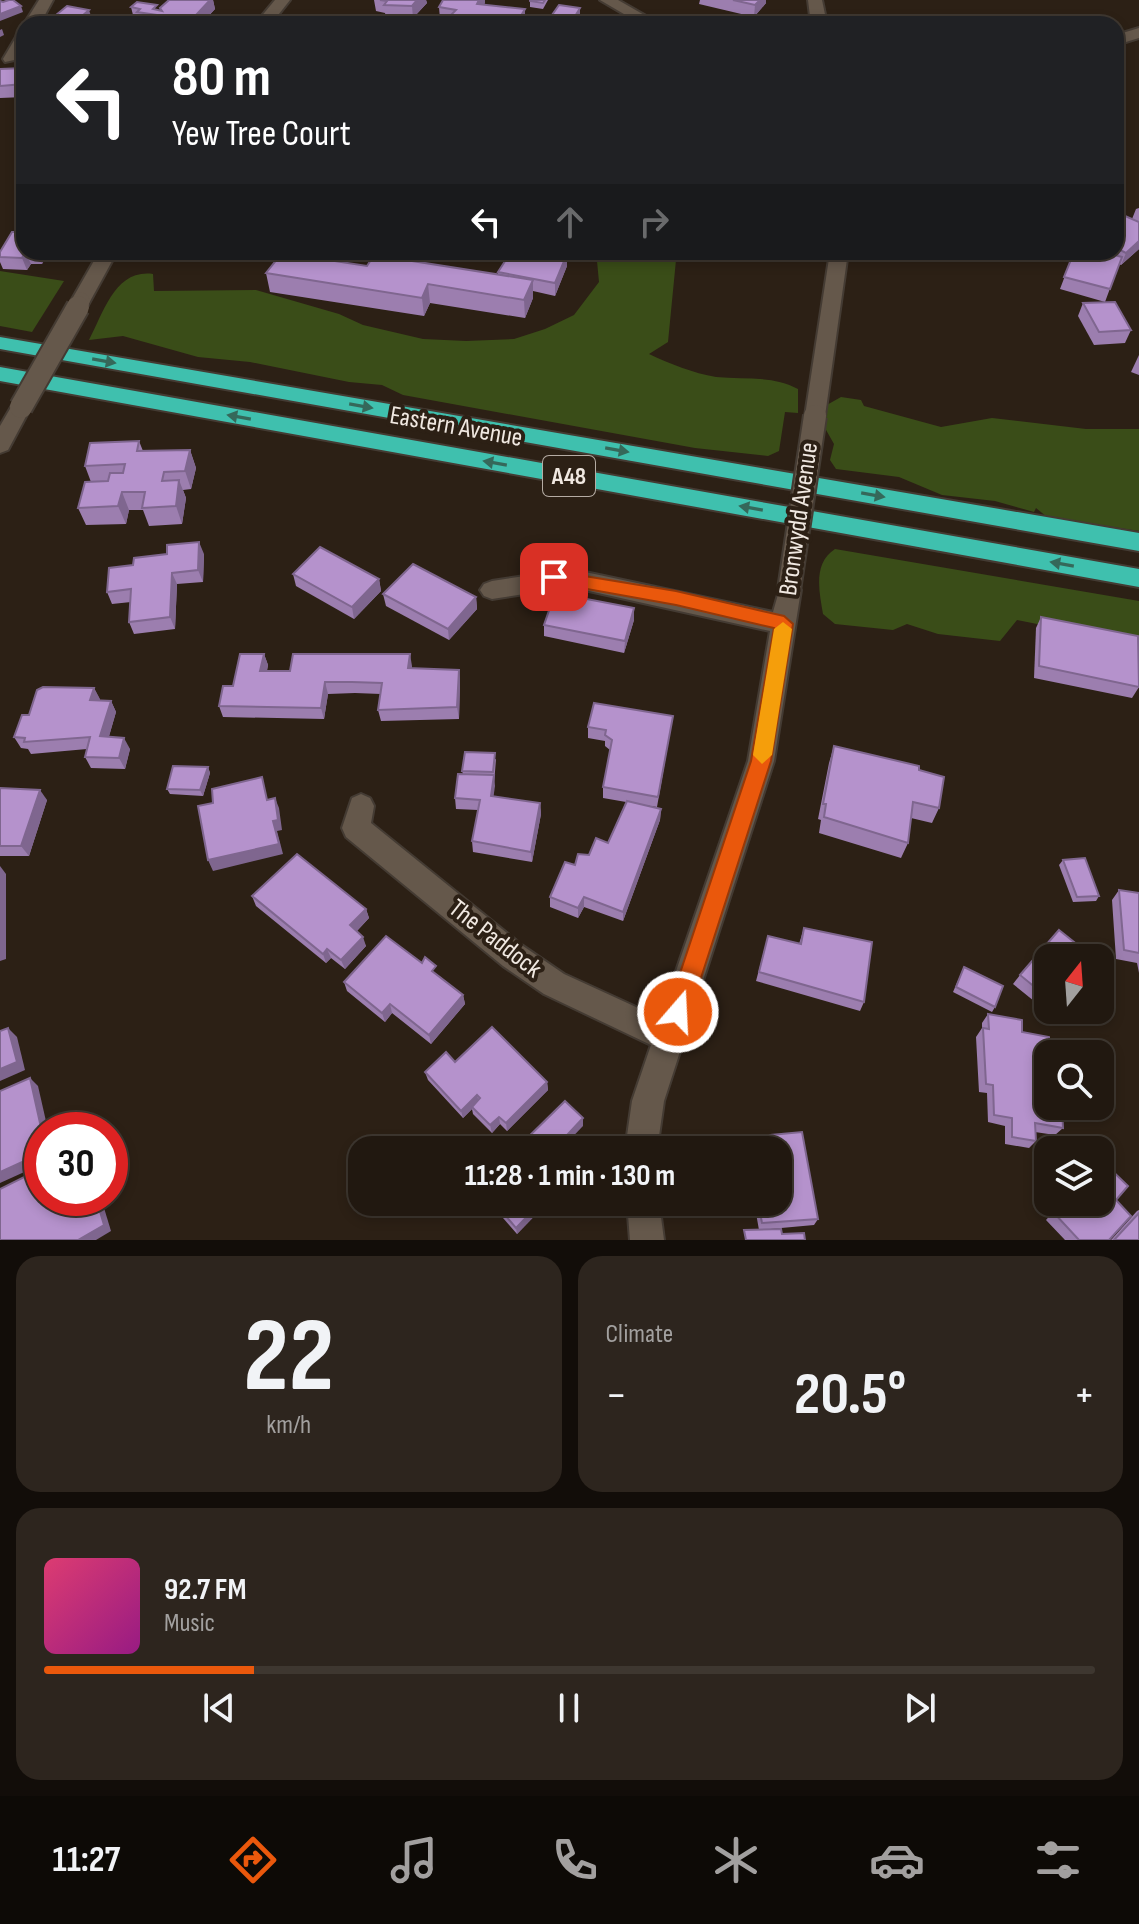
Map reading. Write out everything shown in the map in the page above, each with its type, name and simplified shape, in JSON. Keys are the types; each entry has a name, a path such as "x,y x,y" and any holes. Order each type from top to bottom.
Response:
{"highway":[{"name":"Eastern Avenue","path":"0,343 1139,542"},
{"name":"Eastern Avenue","path":"0,374 1139,578"}],"street":[{"path":"270,16 283,0"},
{"path":"607,0 637,16"},
{"path":"0,445 104,260"},
{"name":"Bronwydd Avenue","path":"643,1136 648,1101 761,761 838,260"},
{"path":"492,590 554,577 571,578 784,624"},
{"name":"The Paddock","path":"361,806 356,828 513,956 554,984 669,1038"},
{"path":"644,1216 647,1240"}],"green space":[{"path":"676,260 668,342 649,354 707,375 768,380 798,389 798,413 785,412 779,451 768,456 695,448 403,395 382,385 349,382 250,362 198,357 123,336 89,340 112,295 129,278 140,274 153,274 154,291 256,290 339,314 363,325 423,339 514,339 574,315 599,282 597,261"},
{"path":"0,271 64,281 32,332 0,326"},
{"path":"841,397 861,400 864,406 941,427 992,418 1086,429 1139,429 1139,531 1047,517 1036,508 1034,512 995,501 942,495 899,477 836,469 830,460 834,444 821,421 825,406"},
{"path":"835,549 1139,601 1139,650 1123,641 1017,620 1000,641 938,634 907,624 893,630 835,624 823,614 819,578 823,562"}],"building":[{"path":"9,0 21,6 0,14 0,1"},
{"path":"169,0 210,0 196,15 202,16 164,16 137,12 140,9 131,7 137,2 157,5 153,9 162,11 160,8"},
{"path":"380,0 417,0 412,6 384,5 387,1"},
{"path":"443,0 479,0 477,4 525,9 521,16 450,16 456,10 439,7"},
{"path":"733,0 760,0 755,5"},
{"path":"559,5 580,8 575,16 552,15"},
{"path":"67,6 89,10 82,16 56,15"},
{"path":"16,68 16,85 0,86 0,69"},
{"path":"1124,215 1139,222 1139,241 1126,253"},
{"path":"12,232 16,232 16,258 0,257"},
{"path":"276,260 328,260 367,266 371,260 406,260 533,280 524,300 428,284 422,298 266,273"},
{"path":"506,260 565,260 555,283 498,272"},
{"path":"1071,260 1121,260 1110,289 1064,277"},
{"path":"1115,302 1131,330 1099,332 1083,303"},
{"path":"139,441 137,451 190,450 185,471 164,472 162,481 179,480 176,506 142,508 145,492 122,492 118,506 78,508 85,482 108,481 110,473 123,473 125,464 85,466 90,443"},
{"path":"199,542 198,570 172,573 170,617 129,622 131,589 107,592 109,568 133,565 134,558 167,554 167,545"},
{"path":"320,547 379,579 352,607 293,574"},
{"path":"413,564 476,597 448,629 383,594"},
{"path":"555,593 634,608 625,641 544,625"},
{"path":"1041,617 1138,636 1139,687 1039,666"},
{"path":"240,654 264,654 260,671 290,671 293,654 410,654 408,668 459,670 457,707 378,710 382,683 352,682 325,682 321,708 219,706 223,686 233,686"},
{"path":"43,687 94,688 90,700 111,701 100,736 124,738 119,758 85,757 90,737 24,742 25,738 14,737 22,715 29,715 37,690"},
{"path":"594,703 673,716 658,797 603,787 612,740 605,735 606,730 588,727"},
{"path":"834,746 919,766 919,770 944,777 939,808 913,802 908,843 824,817 826,804 823,804"},
{"path":"465,752 495,753 493,772 462,771"},
{"path":"173,766 208,767 200,790 167,789"},
{"path":"458,774 494,775 491,796 540,803 531,852 472,841 480,800 455,798"},
{"path":"262,777 267,800 275,798 278,820 273,821 279,844 208,860 198,806 213,803 212,789"},
{"path":"0,788 40,790 21,846 0,846"},
{"path":"627,801 661,809 623,912 584,897 578,908 550,897 565,862 575,865 578,854 589,855 596,838 608,843"},
{"path":"297,854 366,909 350,925 363,937 341,960 327,949 323,954 252,896"},
{"path":"1085,858 1099,896 1077,897 1063,860"},
{"path":"1119,890 1139,893 1139,953 1124,950"},
{"path":"804,928 872,942 864,1002 759,972 768,936 801,944"},
{"path":"1059,930 1076,944 1047,944"},
{"path":"386,936 422,963 425,957 436,966 432,971 463,995 429,1035 390,1004 382,1013 344,982"},
{"path":"1034,959 1034,986 1020,975"},
{"path":"964,967 1003,986 995,1007 956,987"},
{"path":"988,1014 1022,1020 1022,1032 1049,1037 1049,1040 1034,1040 1034,1120 1063,1120 1063,1128 1035,1123 1034,1141 1012,1137 1012,1118 994,1115 993,1085 986,1084 983,1028 989,1029"},
{"path":"492,1027 547,1082 506,1123 499,1117 490,1125 472,1107 480,1098 477,1095 461,1111 425,1072 446,1052 455,1062"},
{"path":"8,1028 17,1062 0,1069 0,1031"},
{"path":"30,1078 38,1112 24,1112 24,1161 0,1172 0,1091"},
{"path":"565,1101 583,1118 566,1136 529,1136"},
{"path":"802,1132 818,1219 762,1223 761,1216 792,1216 792,1136 759,1136"},
{"path":"1114,1172 1128,1186 1116,1200 1131,1216 1109,1240 1079,1240 1057,1216 1114,1216"},
{"path":"24,1177 24,1216 101,1216 104,1225 78,1240 0,1240 0,1189"},
{"path":"1139,1213 1139,1240 1114,1240"},
{"path":"506,1216 528,1216 516,1228"},
{"path":"781,1229 782,1234 804,1233 805,1240 746,1240 744,1230"}],"slow traffic":[{"path":"762,755 783,629"}],"route":[{"path":"554,577 676,598 784,624 761,761 678,1012"}]}
